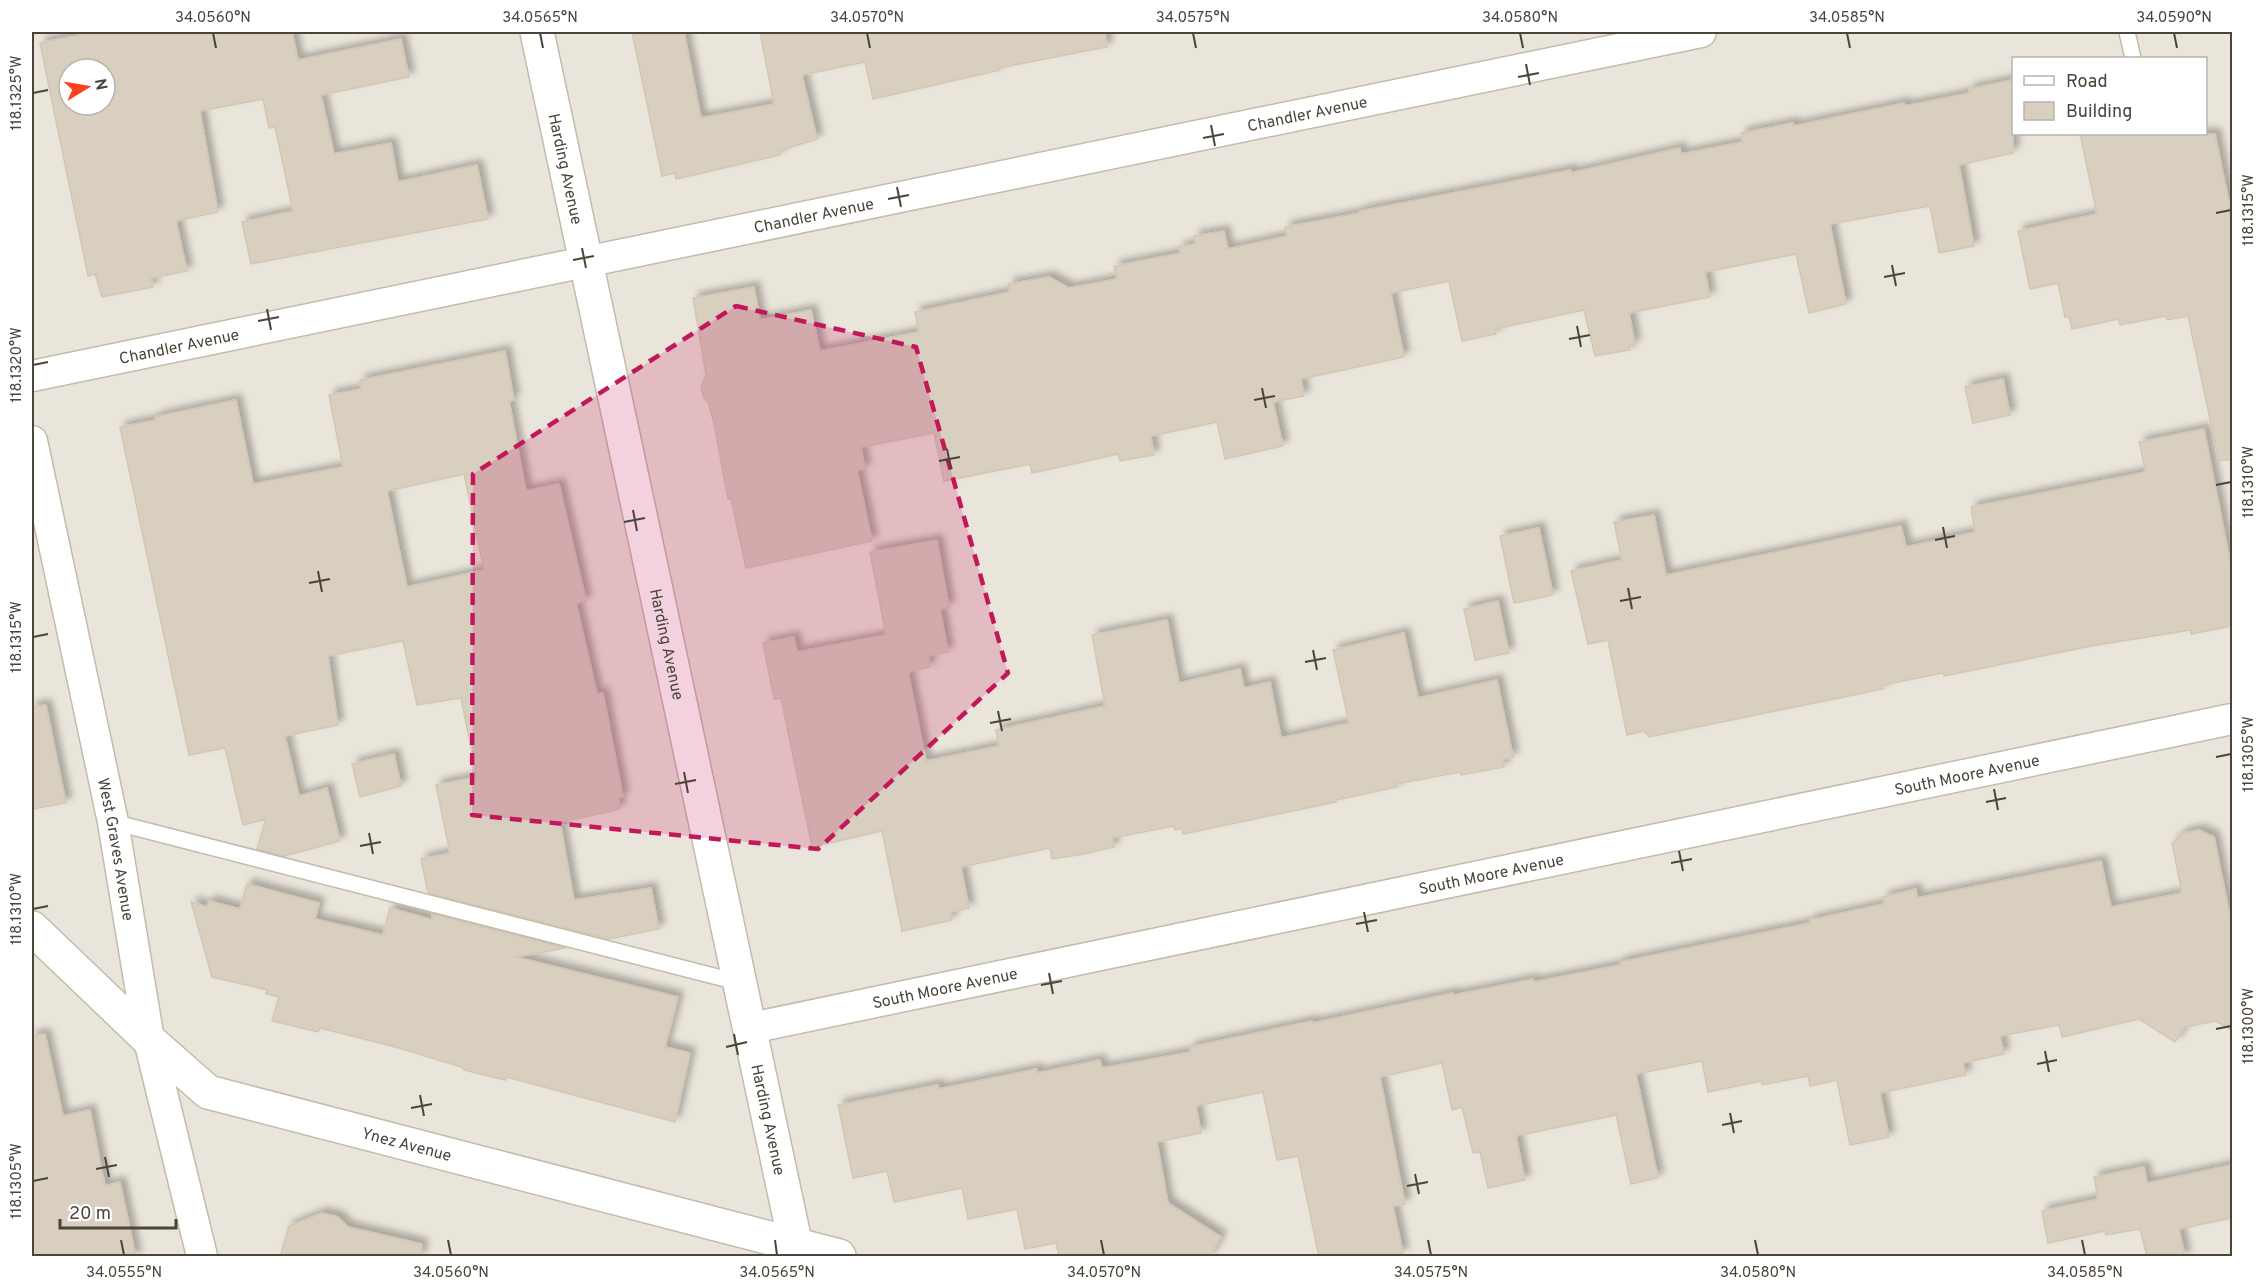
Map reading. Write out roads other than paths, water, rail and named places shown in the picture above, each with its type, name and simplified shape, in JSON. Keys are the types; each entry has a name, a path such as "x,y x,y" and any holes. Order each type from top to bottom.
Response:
{"street":[{"name":"Harding Avenue","path":"537,32 751,1028 796,1251"},
{"name":"Chandler Avenue","path":"32,376 1701,32"},
{"name":"West Graves Avenue","path":"32,441 113,822 149,1040 202,1257"},
{"name":"South Moore Avenue","path":"751,1028 2232,719"},
{"name":"Ynez Avenue","path":"32,928 149,1040 208,1092 796,1251 839,1257"}],"lane":[{"path":"2127,32 2133,57"},
{"path":"113,822 741,983"}]}
